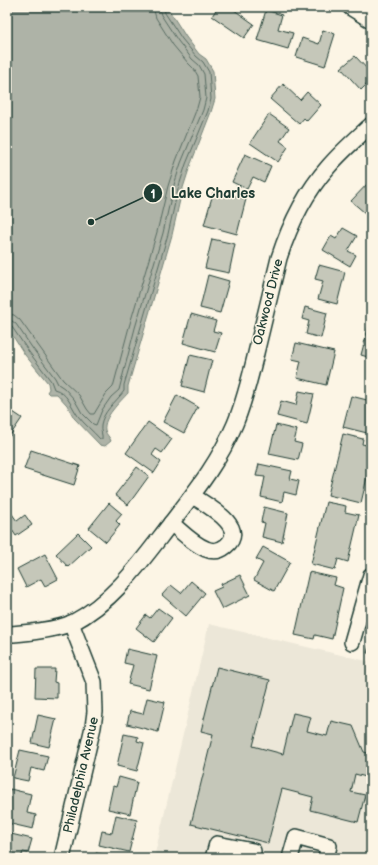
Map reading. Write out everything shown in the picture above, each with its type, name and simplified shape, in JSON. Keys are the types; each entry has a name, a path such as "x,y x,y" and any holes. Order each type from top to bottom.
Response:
{"street":[{"path":"350,7 371,20"},
{"name":"Oakwood Drive","path":"7,634 22,634 71,623 98,606 116,590 135,569 193,496 215,464 243,404 279,258 286,236 296,215 310,190 328,166 371,125"},
{"path":"171,523 206,549 215,551 222,550 230,544 232,527 227,520 193,496"},
{"path":"352,642 371,575"},
{"name":"Philadelphia Avenue","path":"62,858 95,712 94,682 71,623"},
{"path":"290,858 296,837 329,846 326,858"},
{"path":"213,858 217,844 253,851 251,858"}],"shaded area":[{"path":"209,624 371,662 371,858 154,858"}],"water":[{"path":"7,7 167,7 186,37 199,54 206,59 213,71 215,99 182,191 172,235 128,386 128,393 109,415 105,425 106,433 111,441 105,446 100,445 74,418 67,405 57,394 49,394 47,392 49,389 48,383 25,355 7,327"}],"building":[{"path":"218,7 230,7 254,24 244,38 212,16"},
{"path":"266,10 282,15 278,29 293,33 288,49 257,40"},
{"path":"323,30 335,34 325,66 296,57 302,38 319,44"},
{"path":"355,56 371,73 371,80 361,90 341,68"},
{"path":"283,84 300,100 307,92 321,105 307,121 304,118 299,124 270,99"},
{"path":"269,114 289,128 280,141 288,147 278,162 250,143"},
{"path":"245,154 271,166 264,182 253,177 247,189 232,182"},
{"path":"371,180 371,206 365,213 351,201"},
{"path":"214,190 246,199 237,234 204,225"},
{"path":"343,228 357,236 348,251 356,255 350,266 323,250 331,236 336,239"},
{"path":"212,239 235,244 229,273 205,268"},
{"path":"319,265 345,272 337,304 318,299 323,281 315,279"},
{"path":"208,275 229,281 220,313 200,308"},
{"path":"305,307 327,313 321,338 306,334 309,321 302,319"},
{"path":"191,314 216,321 213,331 221,333 215,352 183,343"},
{"path":"371,317 371,358 361,355"},
{"path":"296,343 334,352 326,385 297,378 301,361 292,359"},
{"path":"190,355 212,360 204,392 182,386"},
{"path":"299,391 314,394 307,424 277,416 281,401 296,405"},
{"path":"177,395 198,407 184,433 163,422"},
{"path":"351,396 371,401 371,434 343,427"},
{"path":"7,408 22,418 7,440"},
{"path":"148,422 172,439 162,453 156,449 152,455 161,462 154,473 126,453"},
{"path":"276,425 297,430 294,442 302,444 298,460 269,454"},
{"path":"343,434 363,439 362,444 371,446 371,460 361,503 328,495"},
{"path":"31,450 80,466 74,485 24,469"},
{"path":"259,464 292,471 290,479 299,481 296,495 284,492 282,502 261,497 265,477 256,476"},
{"path":"137,467 149,476 128,505 115,495"},
{"path":"326,502 346,506 345,512 359,515 348,562 338,559 335,570 311,564"},
{"path":"109,503 122,514 116,521 120,525 106,542 89,528"},
{"path":"7,507 17,521 25,515 32,525 16,536 12,530 7,534"},
{"path":"264,507 288,513 282,542 262,537 265,523 261,522"},
{"path":"78,533 91,546 68,567 56,554"},
{"path":"263,547 290,562 274,591 254,580 263,563 256,559"},
{"path":"45,554 58,579 45,586 41,579 26,587 17,569"},
{"path":"309,572 336,578 334,585 343,588 332,639 315,635 314,639 295,635"},
{"path":"240,575 250,595 222,609 213,591 222,587 221,584"},
{"path":"191,581 205,593 186,616 162,595 171,585 181,593"},
{"path":"158,608 172,618 154,642 136,628 146,615 150,618"},
{"path":"371,638 371,653 367,653"},
{"path":"127,649 157,656 149,689 128,684 133,665 124,663"},
{"path":"217,667 270,680 253,746 283,754 293,713 311,717 307,731 327,736 331,721 353,726 364,752 371,754 366,777 355,774 351,792 365,795 358,822 310,810 313,797 282,789 268,843 191,824 213,734 201,731"},
{"path":"36,669 55,669 54,682 57,683 57,698 35,697"},
{"path":"147,698 165,702 158,732 127,724 130,711 143,714"},
{"path":"38,715 56,719 49,747 32,743"},
{"path":"124,734 138,737 137,741 144,743 137,771 117,766"},
{"path":"20,750 48,756 44,771 31,768 28,781 13,778"},
{"path":"119,777 137,782 130,814 108,809 113,786 116,787"},
{"path":"10,789 31,794 27,813 36,815 33,829 7,823 7,804"},
{"path":"116,815 137,820 129,852 99,845 102,831 112,833"},
{"path":"7,833 32,839 28,853 23,852 21,858 7,858"},
{"path":"96,853 118,858 95,858"}],"place":[{"name":"Lake Charles","path":"91,222"}]}
